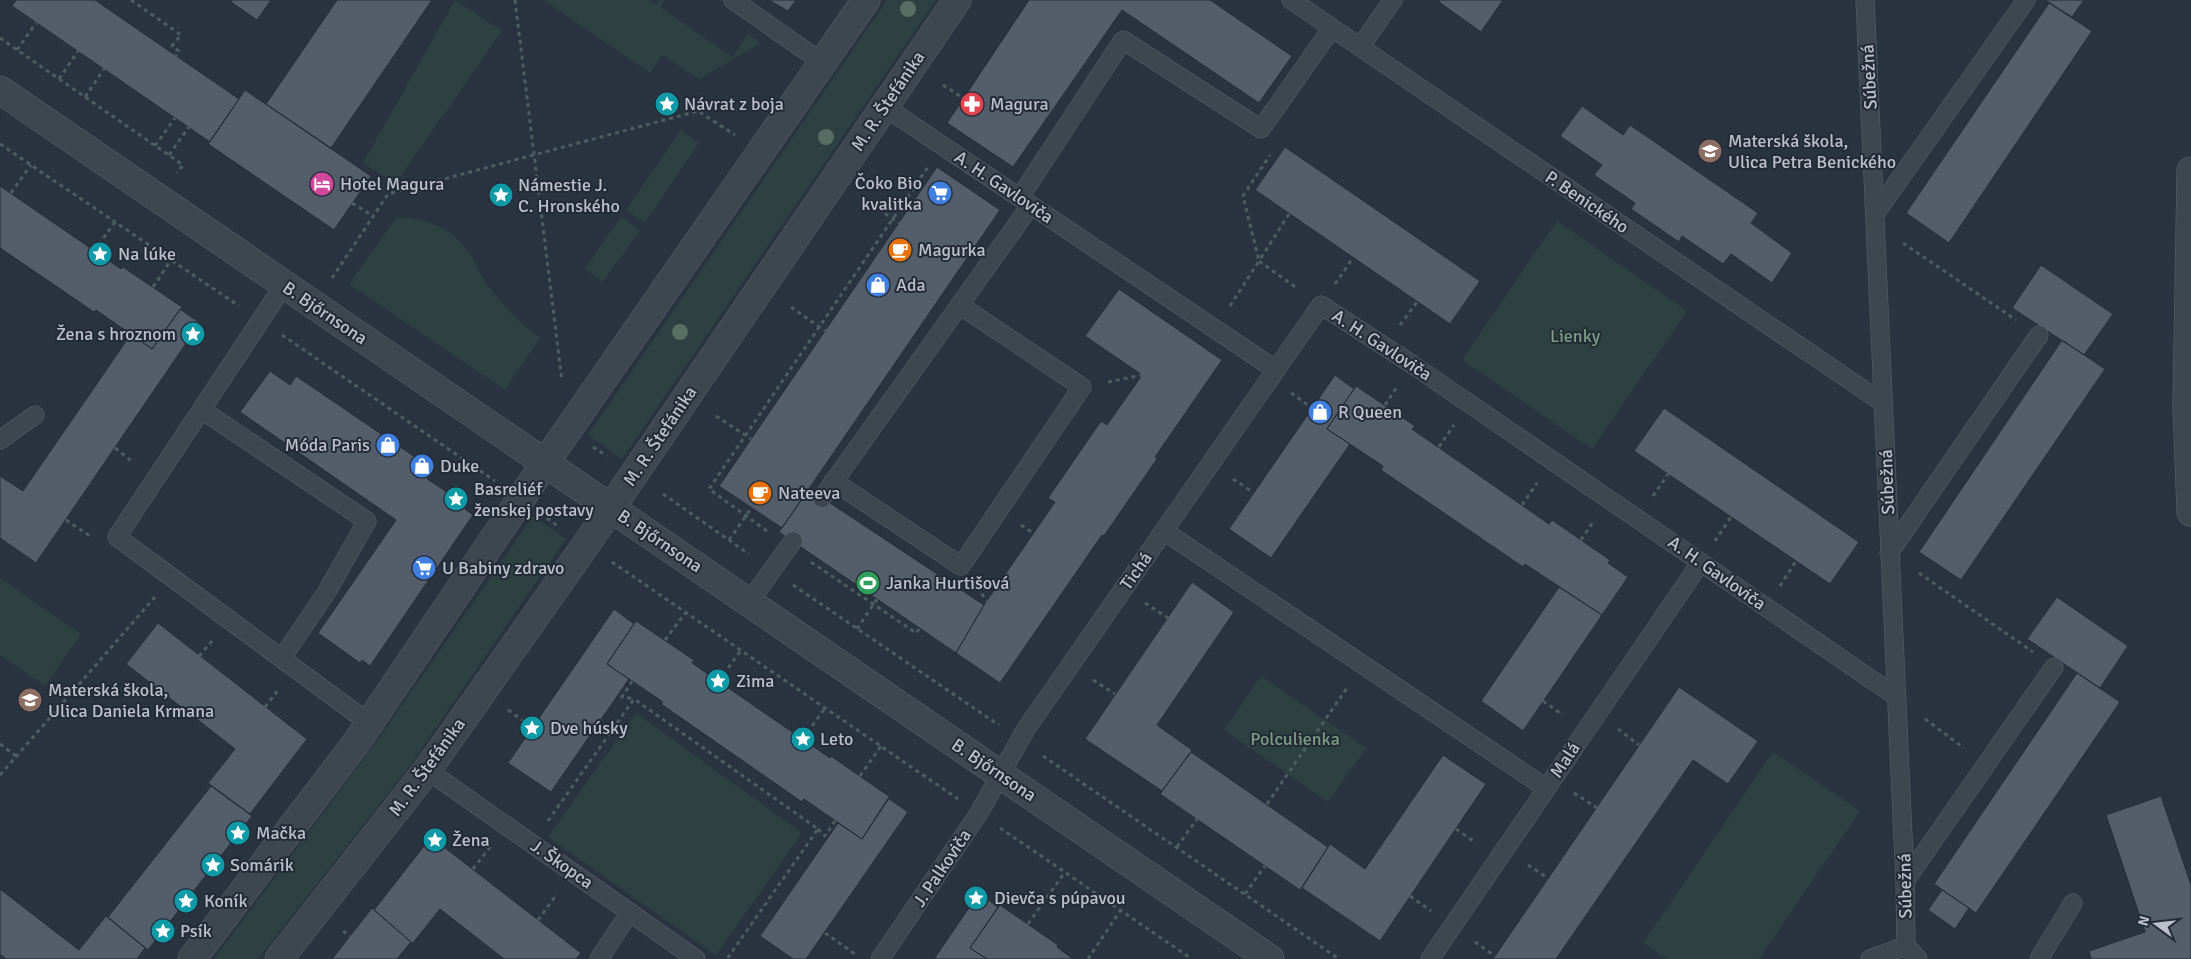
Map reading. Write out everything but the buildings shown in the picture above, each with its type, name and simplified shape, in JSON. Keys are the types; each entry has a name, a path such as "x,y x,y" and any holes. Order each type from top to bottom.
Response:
{"street":[{"path":"192,959 370,723 545,463 866,0"},
{"name":"M. R. Štefánika","path":"278,959 427,770 611,507 957,0"},
{"name":"B. Bjőrnsona","path":"0,90 1270,959"},
{"path":"2191,171 2187,405 2191,512"}],"lane":[{"path":"733,0 823,63"},
{"name":"P. Benického","path":"1291,0 1884,403"},
{"path":"1360,47 1393,0"},
{"name":"Súbežná","path":"1865,0 1905,881 1906,946"},
{"path":"1875,220 2026,0"},
{"path":"822,498 960,306 1123,40 1261,129 1332,28"},
{"name":"A. H. Gavloviča","path":"885,107 1276,370 1321,305 1413,365 1897,697"},
{"path":"284,286 117,537 370,723"},
{"path":"833,481 961,566 1082,386 960,306"},
{"path":"1889,553 2039,335"},
{"name":"Tichá","path":"1000,774 1026,729 1276,370"},
{"path":"202,410 367,521 326,592 282,658"},
{"path":"0,440 35,416"},
{"path":"1164,531 1546,788"},
{"path":"749,602 793,541"},
{"name":"Malá","path":"1430,959 1701,562"},
{"path":"1905,881 2054,667"},
{"name":"J. Škopca","path":"427,770 696,959"},
{"name":"J. Palkoviča","path":"880,959 979,814 1000,774"},
{"path":"2039,959 2073,903"},
{"path":"599,959 630,912"},
{"path":"1870,959 1906,946 1918,959"}],"path":[{"path":"132,0 181,35 172,46 179,51 176,56"},
{"path":"514,0 563,390"},
{"path":"17,50 36,23"},
{"path":"59,79 78,51"},
{"path":"85,97 104,69"},
{"path":"944,85 963,98"},
{"path":"329,283 388,194 698,110 760,152"},
{"path":"155,146 175,118"},
{"path":"169,155 189,127"},
{"path":"1261,129 1272,151 1243,196 1259,261 1321,305"},
{"path":"0,144 494,480"},
{"path":"772,535 709,489 931,162"},
{"path":"11,193 32,165"},
{"path":"865,200 899,223"},
{"path":"352,203 373,216"},
{"path":"1215,329 1289,214"},
{"path":"1875,220 2039,335"},
{"path":"94,251 115,222"},
{"path":"153,287 171,260"},
{"path":"791,307 825,331"},
{"path":"1082,386 1142,375"},
{"path":"1292,393 1312,408"},
{"path":"716,416 751,439"},
{"path":"590,445 611,458"},
{"path":"729,540 752,508"},
{"path":"541,514 564,530"},
{"path":"1889,553 2054,667"},
{"path":"805,558 916,633 920,628"},
{"path":"609,561 1192,959"},
{"path":"831,575 835,570"},
{"path":"0,775 172,577"},
{"path":"857,628 877,599"},
{"path":"665,640 686,612"},
{"path":"719,682 741,650"},
{"path":"1267,804 1363,664"},
{"path":"632,681 622,697 634,699 818,829 825,836 835,821"},
{"path":"1897,697 1986,764"},
{"path":"532,844 634,699"},
{"path":"802,740 825,708"},
{"path":"508,710 532,727"},
{"path":"0,744 16,756"},
{"path":"860,776 881,746"},
{"path":"1176,847 1197,819"},
{"path":"727,959 818,829"},
{"path":"1245,894 1265,866"},
{"path":"1028,924 1064,872"},
{"path":"1088,959 1120,910"},
{"path":"824,933 863,959"}],"green space":[{"path":"455,0 502,31 395,184 363,163"},
{"path":"546,0 649,0 656,4 659,0 665,0 660,7 732,57 748,34 761,43 699,79 662,55 650,73"},
{"path":"887,0 936,0 622,459 588,435"},
{"path":"681,130 699,143 645,223 626,210"},
{"path":"397,217 430,223 440,227 456,238 471,256 482,277 496,296 540,338 505,390 349,284"},
{"path":"621,217 640,230 603,282 585,269"},
{"name":"Lienky","path":"1557,221 1687,311 1592,449 1462,360"},
{"path":"533,516 566,539 411,764 258,959 214,959 377,741"},
{"path":"0,578 81,634 45,686 0,655"},
{"name":"Polculienka","path":"1261,676 1366,748 1328,802 1224,730"},
{"path":"636,713 802,833 716,955 548,837"},
{"path":"1773,752 1860,811 1759,959 1667,959 1643,943"}],"place":[{"name":"Návrat z boja","path":"667,104"},
{"name":"Magura","path":"972,104"},
{"name":"Materská škola, Ulica Petra Benického","path":"1710,151"},
{"name":"Hotel Magura","path":"322,184"},
{"name":"Čoko Bio kvalitka","path":"940,193"},
{"name":"Námestie J. C. Hronského","path":"501,195"},
{"name":"Magurka","path":"900,250"},
{"name":"Na lúke","path":"100,254"},
{"name":"Ada","path":"878,285"},
{"name":"Žena s hroznom","path":"193,334"},
{"name":"R Queen","path":"1320,412"},
{"name":"Móda Paris","path":"388,445"},
{"name":"Duke","path":"422,466"},
{"name":"Nateeva","path":"760,493"},
{"name":"Basreliéf ženskej postavy","path":"456,499"},
{"name":"U Babiny zdravo","path":"424,568"},
{"name":"Janka Hurtišová","path":"868,583"},
{"name":"Zima","path":"718,681"},
{"name":"Materská škola, Ulica Daniela Krmana","path":"30,700"},
{"name":"Dve húsky","path":"532,728"},
{"name":"Leto","path":"803,739"},
{"name":"Mačka","path":"238,833"},
{"name":"Žena","path":"435,840"},
{"name":"Somárik","path":"213,865"},
{"name":"Dievča s púpavou","path":"976,898"},
{"name":"Koník","path":"186,901"},
{"name":"Psík","path":"163,931"}]}
